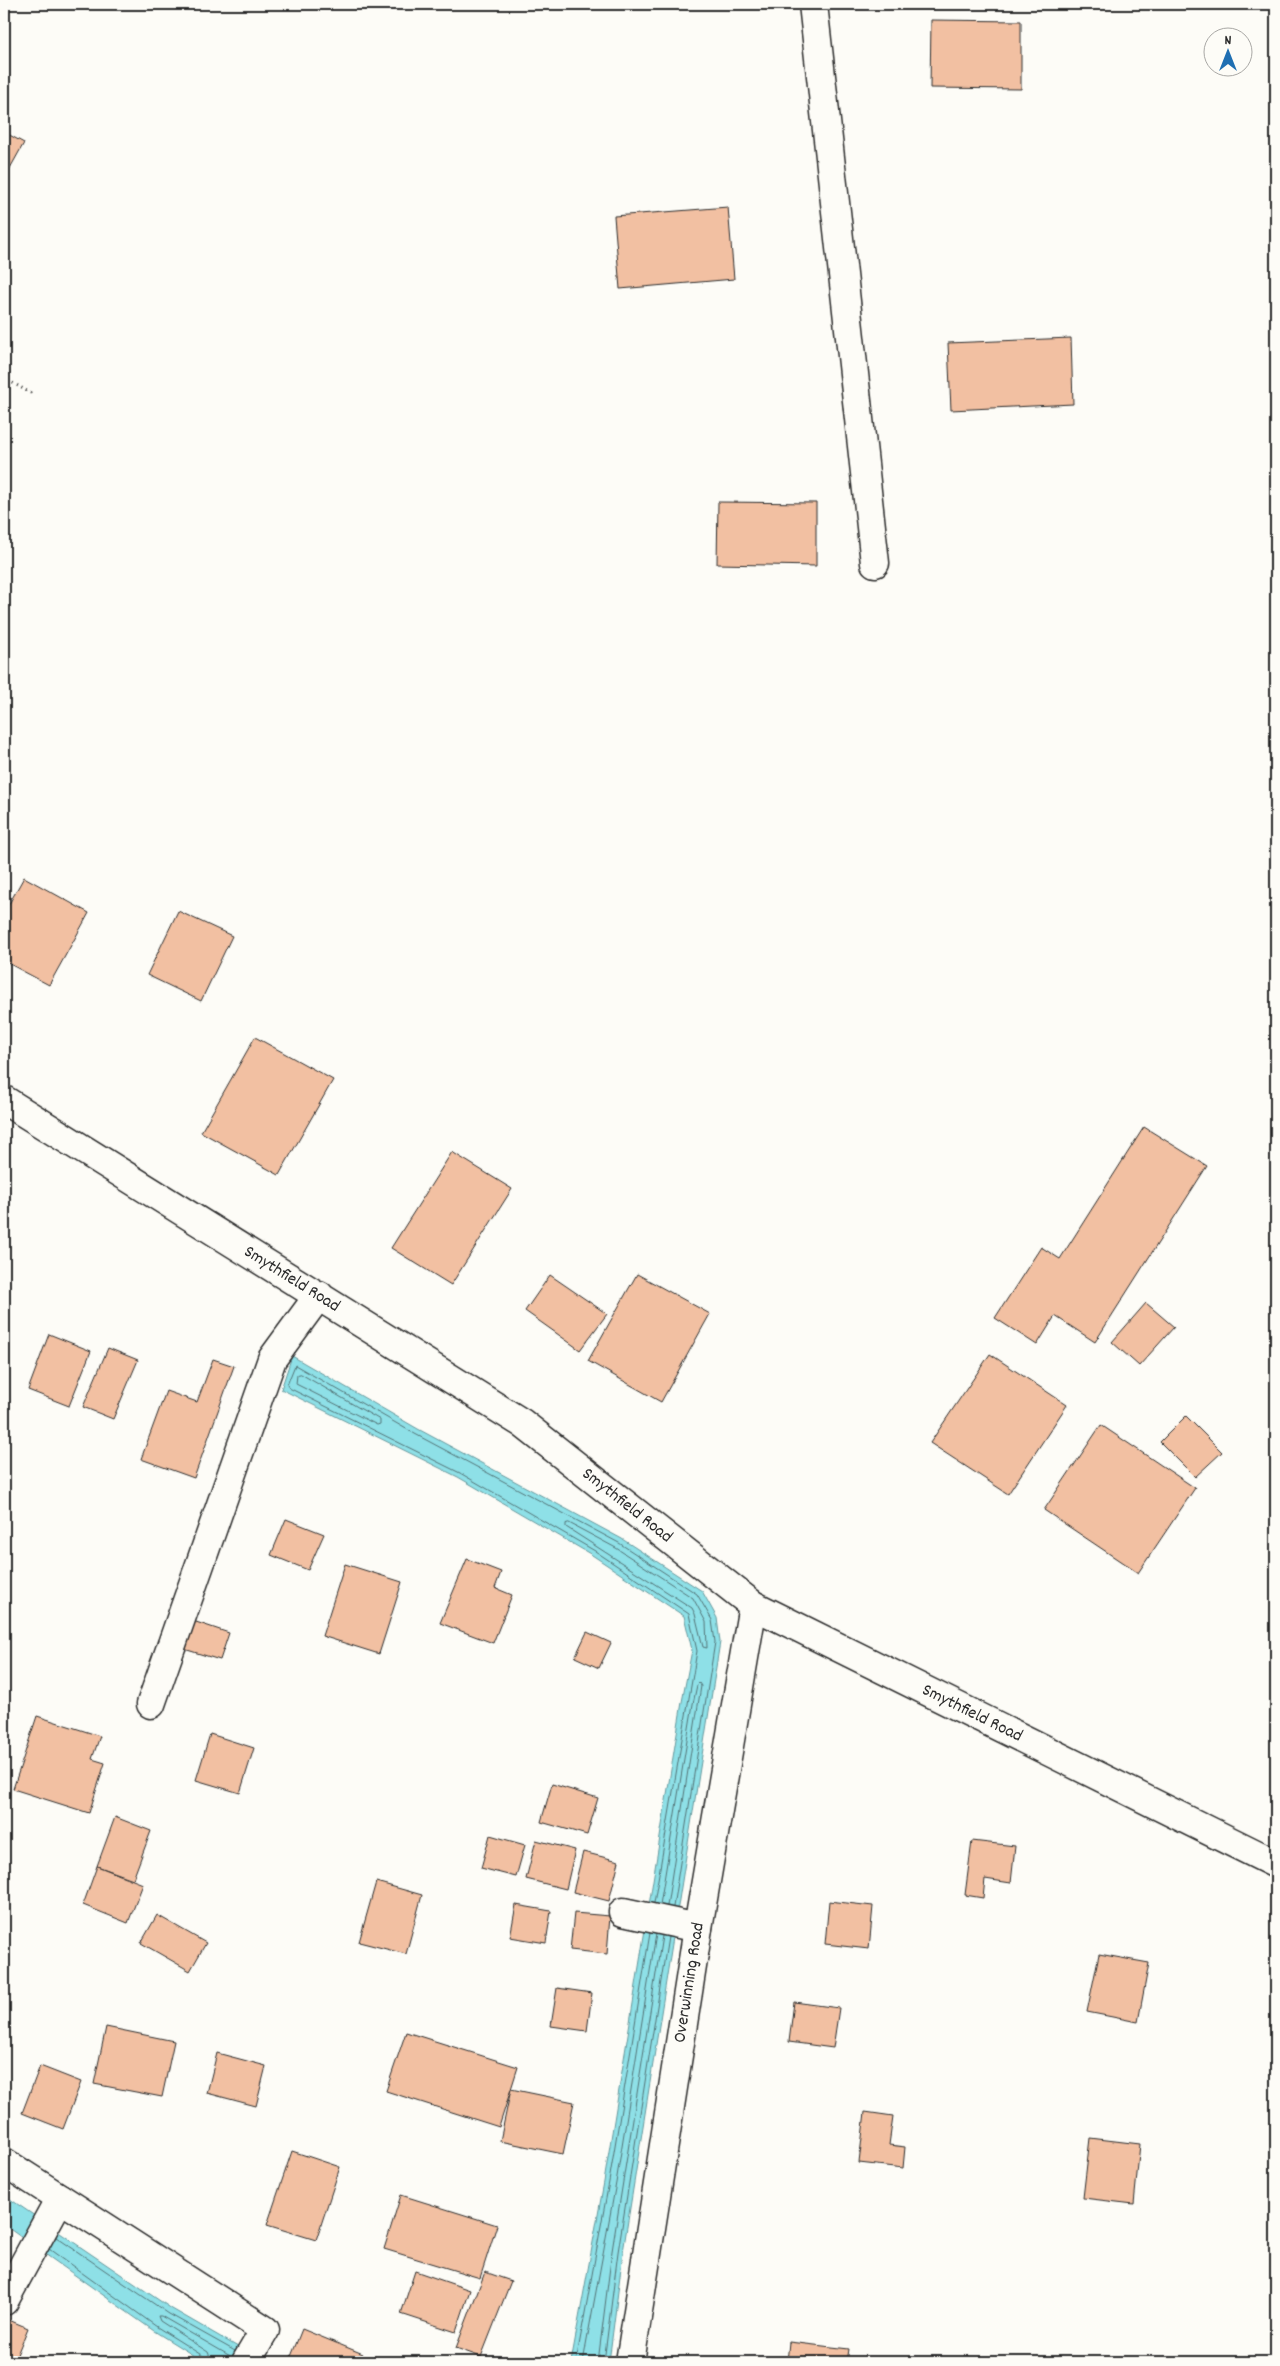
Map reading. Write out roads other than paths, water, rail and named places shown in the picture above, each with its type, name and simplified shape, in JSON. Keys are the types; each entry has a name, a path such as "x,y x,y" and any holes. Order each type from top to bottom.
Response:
{"street":[{"path":"813,4 876,563"},
{"name":"Smythfield Road","path":"4,1100 522,1423 753,1605 1276,1864"},
{"path":"151,1704 272,1359 319,1295"},
{"name":"Overwinning Road","path":"630,2362 690,1926 753,1605"},
{"path":"628,1914 690,1926"},
{"path":"4,2162 55,2209 254,2348"},
{"path":"4,2301 55,2209"}],"water":[{"path":"292,1356 418,1429 622,1539 702,1591 717,1618 720,1642 623,2252 609,2362 571,2362 604,2182 692,1650 684,1616 592,1555 458,1477 281,1389"},
{"path":"4,2195 172,2309 264,2362 204,2362 154,2331 4,2225"}]}
